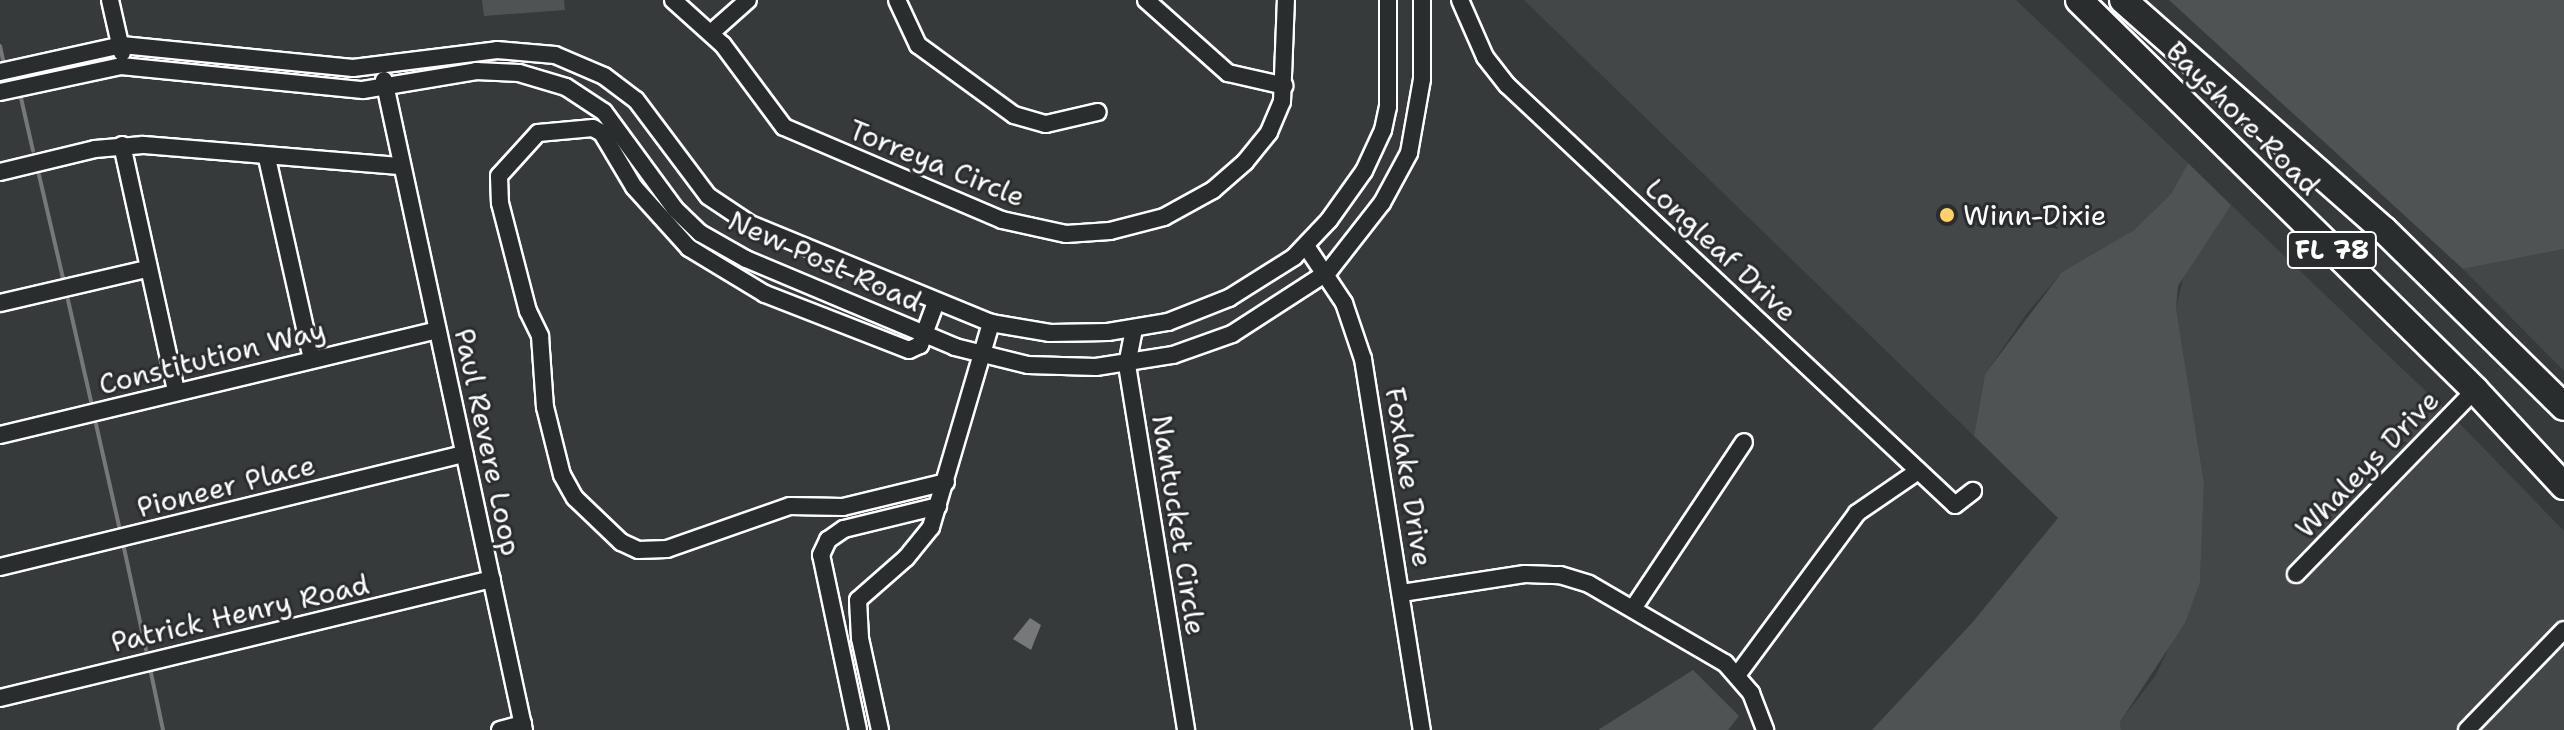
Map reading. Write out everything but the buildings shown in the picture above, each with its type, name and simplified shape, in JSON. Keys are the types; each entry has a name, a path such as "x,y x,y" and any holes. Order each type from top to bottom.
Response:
{"main road":[{"name":"Bayshore Road","path":"2079,0 2475,390 2564,486"},
{"name":"Bayshore Road","path":"2123,0 2482,322 2564,407"},
{"path":"2199,121 2226,92"}],"street":[{"path":"110,0 122,45 121,66"},
{"name":"Torreya Circle","path":"673,0 712,32 784,127 1002,220 1066,234 1148,223 1213,190 1260,146 1276,117 1285,86 1286,0"},
{"path":"712,32 748,0"},
{"path":"897,0 918,45 1014,115 1046,124 1098,112"},
{"path":"1146,0 1228,73 1285,86"},
{"name":"New Post Road","path":"0,72 122,45 383,67 497,50 535,51 580,64 636,100 694,180 735,216 991,323 1069,334 1134,329 1210,307 1306,246 1354,188 1383,130 1388,107 1388,0"},
{"name":"New Post Road","path":"0,92 121,66 385,89 497,71 566,87 618,126 663,196 700,233 753,262 925,335 983,355 1050,367 1127,365 1232,334 1328,272 1382,203 1409,153 1422,79 1422,0"},
{"name":"Longleaf Drive","path":"1460,0 1485,57 1507,85 1955,505 1973,491"},
{"name":"Paul Revere Loop","path":"383,67 400,166 524,727"},
{"path":"936,302 925,335 917,348 909,350 765,294 745,278 704,261 634,187 598,130 538,133 499,176 500,203 541,343 545,407 562,475 575,498 621,542 638,550 667,549 790,506 843,507 946,482"},
{"path":"0,172 122,145 400,166"},
{"path":"122,145 146,269 176,391"},
{"path":"267,158 312,359"},
{"name":"Foxlake Drive","path":"1306,246 1328,272 1351,318 1363,359 1422,730"},
{"path":"0,303 146,269"},
{"path":"880,730 860,638 858,600 920,544 946,482 991,323"},
{"name":"Nantucket Circle","path":"1134,329 1127,365 1186,730"},
{"name":"Constitution Way","path":"0,435 436,330"},
{"name":"Whaleys Drive","path":"2296,574 2475,390"},
{"path":"1634,607 1744,442"},
{"name":"Pioneer Place","path":"0,567 464,454"},
{"path":"1738,674 1857,513 1918,471"},
{"path":"858,730 821,555 828,540 844,529 938,506"},
{"path":"1402,593 1543,574 1589,584 1634,607 1738,674 1760,709 1765,730"},
{"name":"Patrick Henry Road","path":"0,698 492,579"},
{"path":"2467,730 2564,630"},
{"path":"500,730 524,727"}],"shaded area":[{"path":"482,0 564,0 565,10 484,16"},
{"path":"1524,0 2016,0 2188,163 2171,194 2134,230 2062,272 2027,313 1985,374 1974,436"},
{"path":"2169,0 2564,0 2564,249 2463,269"},
{"path":"2188,163 2231,205 2178,286 2176,308 2204,483 2200,582 2185,623 2120,722 2121,730 1872,730 1972,623 2058,518 1974,436 1985,374 2062,272 2134,230 2171,194"},
{"path":"2231,205 2461,425 2564,531 2564,730 2121,730 2120,722 2156,675 2200,582 2204,483 2176,308 2185,271"},
{"path":"2564,249 2564,371 2463,269"},
{"path":"1030,618 1041,625 1031,650 1013,639"},
{"path":"1693,670 1739,716 1728,730 1598,730"}],"waterway":[{"path":"0,46 3,60"},
{"path":"21,98 33,151"},
{"path":"39,175 63,278"},
{"path":"68,300 91,401"},
{"path":"96,424 119,526"},
{"path":"124,548 146,650"},
{"path":"151,673 163,730"}],"place":[{"name":"Winn-Dixie","path":"1947,215"}]}
